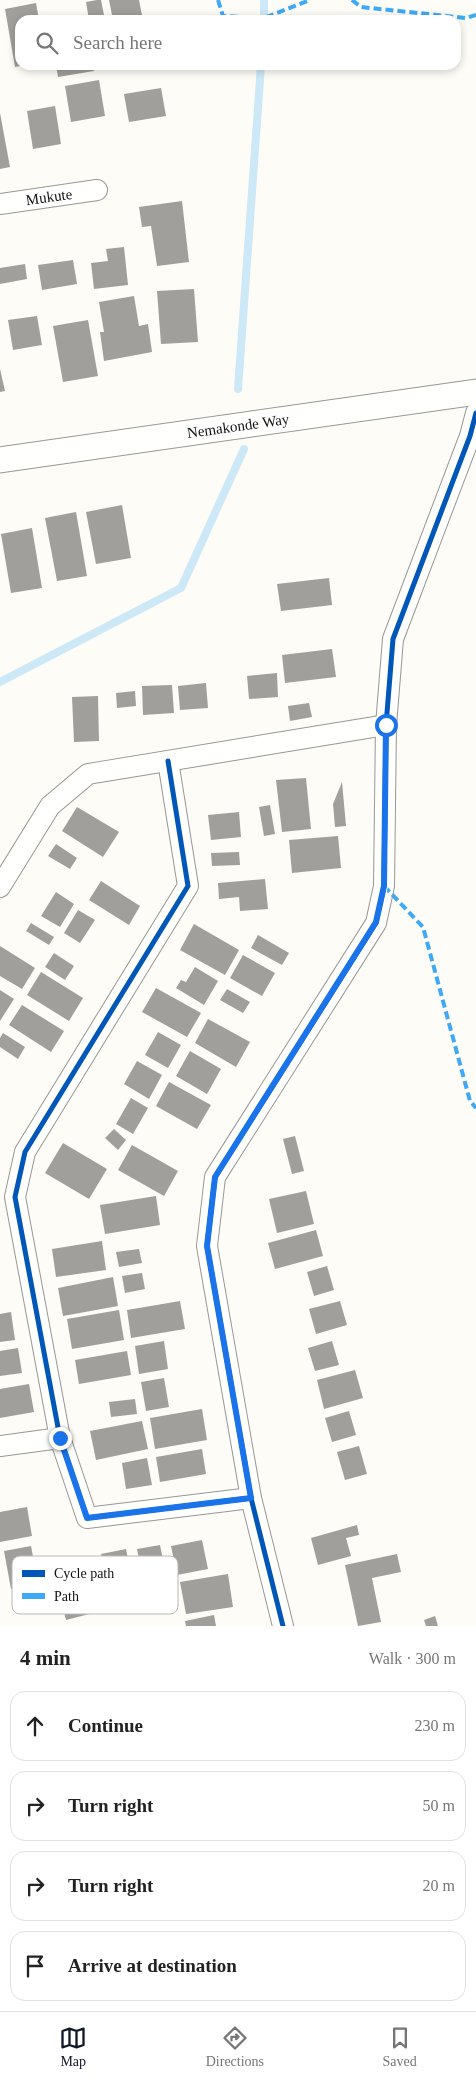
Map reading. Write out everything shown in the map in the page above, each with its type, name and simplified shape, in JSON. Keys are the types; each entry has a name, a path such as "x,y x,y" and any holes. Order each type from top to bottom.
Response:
{"street":[{"name":"Mukute","path":"0,204 97,190"},
{"name":"Nemakonde Way","path":"0,460 476,392"},
{"path":"283,1626 251,1498 207,1246 215,1177 376,922 384,886 386,725 393,639 470,436 476,413"},
{"path":"0,886 50,806 88,774 386,725"},
{"path":"168,761 188,886 25,1152 14,1197 60,1438 87,1518 251,1498"},
{"path":"0,1446 60,1438"}],"building":[{"path":"101,0 104,15 88,15 86,2"},
{"path":"109,0 139,0 142,15 112,15"},
{"path":"36,3 38,15 15,15 15,67 5,9"},
{"path":"57,70 94,70 94,71 58,77"},
{"path":"99,80 105,116 71,122 65,86"},
{"path":"161,88 166,116 129,122 124,94"},
{"path":"55,106 61,144 33,149 27,111"},
{"path":"0,113 10,167 0,169"},
{"path":"182,201 189,262 157,266 151,226 142,227 139,207"},
{"path":"124,247 128,285 94,289 91,263 108,261 106,249"},
{"path":"73,260 77,284 42,290 38,265"},
{"path":"25,264 27,279 0,284 0,268"},
{"path":"194,289 198,342 161,344 157,291"},
{"path":"134,296 139,326 148,324 152,352 104,361 100,332 104,332 99,302"},
{"path":"37,316 42,345 13,350 8,320"},
{"path":"88,320 98,376 63,382 53,326"},
{"path":"0,369 5,391 0,392"},
{"path":"122,505 131,558 96,564 86,512"},
{"path":"76,512 87,576 57,581 45,518"},
{"path":"32,528 42,588 11,593 1,534"},
{"path":"329,578 332,605 281,611 277,584"},
{"path":"332,649 336,677 285,683 282,655"},
{"path":"277,673 278,697 249,699 247,676"},
{"path":"206,683 208,708 180,710 178,686"},
{"path":"172,685 174,713 143,715 142,686"},
{"path":"135,691 136,706 117,708 116,693"},
{"path":"98,696 99,741 74,742 72,697"},
{"path":"309,703 312,717 290,721 288,706"},
{"path":"306,778 311,829 282,832 276,780"},
{"path":"342,782 346,826 335,827 333,804"},
{"path":"270,805 275,834 264,836 259,807"},
{"path":"77,807 119,832 103,857 62,831"},
{"path":"239,812 241,837 211,840 208,815"},
{"path":"338,836 341,868 292,873 289,840"},
{"path":"56,844 77,858 70,869 48,856"},
{"path":"239,852 240,865 212,866 211,853"},
{"path":"265,879 268,909 240,911 239,897 219,899 218,883"},
{"path":"101,881 140,906 129,925 89,900"},
{"path":"56,892 74,904 60,927 41,916"},
{"path":"78,910 95,920 80,943 64,933"},
{"path":"31,923 54,937 49,945 26,931"},
{"path":"194,924 239,950 225,975 180,950"},
{"path":"258,935 289,953 282,965 251,948"},
{"path":"0,946 35,968 22,989 0,976"},
{"path":"54,953 74,966 65,980 45,967"},
{"path":"243,955 275,973 262,996 230,978"},
{"path":"195,967 218,981 204,1005 176,988 181,980 186,982"},
{"path":"41,972 83,998 69,1021 27,995"},
{"path":"156,988 201,1013 187,1037 142,1012"},
{"path":"227,989 250,1002 243,1013 220,1000"},
{"path":"0,990 14,999 0,1021"},
{"path":"22,1005 64,1031 51,1052 9,1025"},
{"path":"208,1019 250,1042 236,1067 195,1043"},
{"path":"158,1032 181,1045 168,1068 145,1055"},
{"path":"3,1033 25,1047 18,1059 0,1047 0,1038"},
{"path":"190,1051 221,1069 207,1094 176,1076"},
{"path":"137,1061 162,1075 149,1099 124,1084"},
{"path":"169,1082 211,1105 197,1129 156,1106"},
{"path":"131,1098 148,1108 133,1134 116,1124"},
{"path":"114,1129 126,1140 118,1150 105,1138"},
{"path":"295,1136 304,1171 292,1174 283,1139"},
{"path":"63,1143 107,1169 89,1199 45,1173"},
{"path":"132,1145 178,1171 164,1196 118,1170"},
{"path":"306,1191 314,1224 277,1233 269,1199"},
{"path":"156,1196 160,1225 105,1234 100,1205"},
{"path":"316,1230 323,1256 275,1269 268,1243"},
{"path":"102,1241 106,1270 56,1277 52,1249"},
{"path":"139,1249 142,1263 119,1267 116,1252"},
{"path":"327,1266 334,1290 314,1296 307,1272"},
{"path":"142,1273 145,1289 125,1293 122,1276"},
{"path":"113,1277 118,1306 63,1316 58,1288"},
{"path":"180,1301 185,1329 131,1338 127,1310"},
{"path":"340,1301 347,1325 316,1334 309,1309"},
{"path":"119,1310 124,1340 72,1349 67,1319"},
{"path":"11,1312 15,1340 0,1342 0,1314"},
{"path":"164,1341 168,1369 139,1374 135,1346"},
{"path":"332,1341 339,1365 315,1371 308,1348"},
{"path":"18,1348 22,1373 0,1376 0,1351"},
{"path":"127,1351 131,1375 79,1384 75,1360"},
{"path":"355,1370 363,1398 324,1409 317,1380"},
{"path":"164,1378 169,1407 146,1411 141,1382"},
{"path":"29,1384 34,1412 0,1418 0,1389"},
{"path":"135,1399 137,1414 111,1417 109,1402"},
{"path":"202,1409 207,1440 155,1449 150,1418"},
{"path":"349,1411 356,1435 332,1442 325,1418"},
{"path":"142,1421 148,1449 96,1460 90,1431"},
{"path":"359,1446 367,1474 345,1480 337,1452"},
{"path":"202,1449 206,1474 160,1482 156,1457"},
{"path":"147,1458 152,1485 126,1489 122,1463"},
{"path":"27,1507 32,1536 0,1542 0,1512"},
{"path":"357,1525 359,1535 346,1538 351,1556 318,1565 311,1538"},
{"path":"202,1540 208,1569 178,1575 178,1556 173,1556 171,1546"},
{"path":"160,1545 162,1556 138,1556 137,1549"},
{"path":"31,1546 33,1556 12,1556 12,1589 11,1589 4,1551"},
{"path":"126,1549 127,1556 101,1556 101,1554"},
{"path":"397,1554 401,1572 372,1578 381,1622 358,1626 345,1565"},
{"path":"228,1574 233,1607 186,1614 180,1582"},
{"path":"64,1614 89,1614 66,1620"},
{"path":"214,1615 216,1626 186,1626 185,1621"},
{"path":"435,1616 438,1626 426,1626 424,1620"}],"waterway":[{"path":"264,0 264,15"},
{"path":"238,389 261,70"},
{"path":"0,682 181,588 244,449"}],"marked path":[{"path":"218,0 223,15"},
{"path":"272,15 310,0"},
{"path":"352,0 361,7 437,15"},
{"path":"461,17 476,15"},
{"path":"384,886 423,927 470,1101 476,1108"}],"cycle path":[{"path":"283,1626 251,1498 207,1246 215,1177 376,923 384,886 386,725 393,639 470,436 476,413"},
{"path":"168,761 188,886 25,1152 15,1197 60,1438 87,1518 251,1498"}],"route":[{"path":"60,1438 87,1518 251,1498 207,1246 215,1177 376,922 384,886 386,725"}]}
